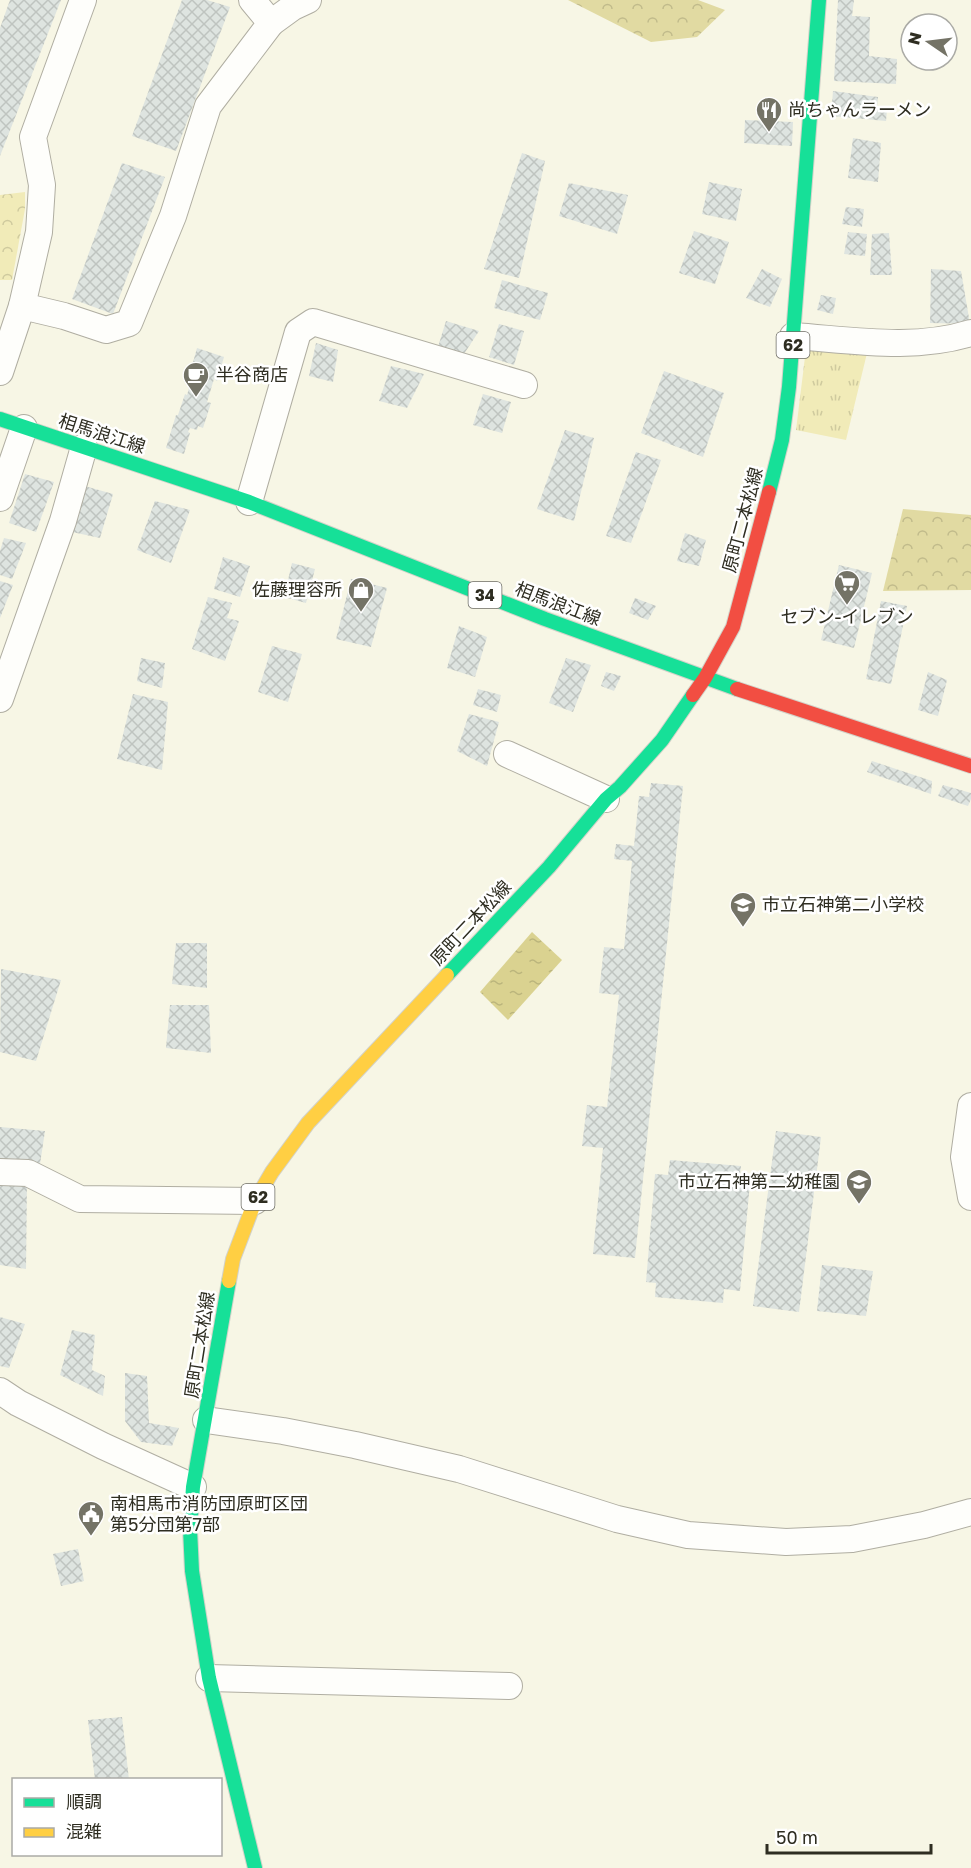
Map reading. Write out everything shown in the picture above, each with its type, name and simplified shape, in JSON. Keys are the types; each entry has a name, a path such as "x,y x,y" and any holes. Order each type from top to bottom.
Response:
{"main road":[{"name":"原町二本松線","path":"255,1868 209,1678 192,1571 190,1529 193,1487 233,1259 255,1201 272,1172 308,1123 549,867 606,799 620,788 662,740 705,678 733,627 782,440 789,387 819,0"},
{"name":"相馬浪江線","path":"0,420 249,502 545,619 705,678 971,766"}],"street":[{"path":"0,372 22,306 39,232 42,185 33,137 82,0"},
{"path":"252,0 271,23"},
{"path":"22,306 64,316 106,330 129,323 173,216 208,106 271,23 293,7 308,0"},
{"path":"249,502 298,332 313,322 524,385"},
{"path":"793,336 863,343 930,341 971,333"},
{"path":"0,498 24,428"},
{"path":"0,699 63,521 84,447"},
{"path":"507,754 606,799"},
{"path":"971,1106 963,1157 971,1197"},
{"path":"0,1172 28,1173 80,1199 255,1201"},
{"path":"0,1391 18,1403 103,1446 193,1487"},
{"path":"206,1420 303,1435 459,1469 617,1520 688,1535 786,1542 852,1539 924,1525 971,1512"},
{"path":"209,1678 509,1686"}],"green space":[{"path":"568,0 698,0 725,10 697,37 651,42"},
{"path":"25,192 25,209 12,280 0,280 0,195"},
{"path":"806,349 868,349 846,440 796,430"},
{"path":"903,509 971,515 971,590 883,591"}],"water":[{"path":"532,932 562,960 508,1020 480,992"}],"building":[{"path":"10,0 61,0 0,156 0,28"},
{"path":"182,0 207,0 230,7 176,151 132,136"},
{"path":"838,0 854,0 852,16 870,17 869,56 897,59 896,84 834,81"},
{"path":"833,91 878,97 877,108 887,110 886,121 831,116"},
{"name":"尚ちゃんラーメン","path":"745,120 793,122 792,146 744,143"},
{"path":"853,138 881,143 878,182 848,178"},
{"path":"522,153 545,161 519,278 484,269"},
{"path":"122,163 165,177 113,314 72,299"},
{"path":"709,182 742,189 736,221 702,214"},
{"path":"569,183 628,195 617,234 559,216"},
{"path":"846,207 864,209 862,227 842,224"},
{"path":"694,231 729,242 715,284 679,273"},
{"path":"848,232 867,234 865,256 844,254"},
{"path":"889,233 892,275 870,275 872,234"},
{"path":"762,269 782,279 770,307 746,298"},
{"path":"931,269 961,271 970,324 930,323"},
{"path":"502,280 548,293 540,320 494,308"},
{"path":"821,295 836,298 833,314 817,310"},
{"path":"446,321 479,331 462,357 437,350"},
{"path":"499,324 524,331 514,365 489,357"},
{"path":"316,343 338,350 333,382 309,376"},
{"name":"半谷商店","path":"197,348 224,357 217,381 214,379 207,402 211,403 203,428 198,426 197,430 190,428 184,454 166,448 176,415 178,415 185,394 187,395"},
{"path":"391,366 424,374 407,408 379,401"},
{"path":"664,371 724,393 703,457 641,433"},
{"path":"483,394 511,402 502,433 473,425"},
{"path":"565,430 594,438 574,521 537,509"},
{"path":"636,452 661,460 631,543 606,536"},
{"path":"25,474 54,482 36,532 9,523"},
{"path":"81,485 113,494 100,538 72,532"},
{"path":"155,501 190,510 171,563 137,550"},
{"path":"685,533 706,540 699,566 677,561"},
{"path":"4,538 26,543 12,579 0,575 0,551"},
{"path":"223,557 250,566 240,597 214,589"},
{"path":"292,563 315,569 306,603 284,597"},
{"name":"セブン-イレブン","path":"839,565 872,573 854,648 821,640"},
{"name":"佐藤理容所","path":"351,579 387,588 371,647 336,639"},
{"path":"0,581 13,585 0,618"},
{"path":"208,597 232,603 227,618 239,621 225,661 192,649"},
{"path":"635,598 656,606 648,620 629,613"},
{"path":"881,601 907,606 891,684 866,679"},
{"path":"459,626 487,637 475,677 447,668"},
{"path":"272,646 302,654 288,702 258,692"},
{"path":"141,658 165,663 162,688 137,681"},
{"path":"566,658 591,665 573,712 549,703"},
{"path":"606,672 621,676 614,691 601,686"},
{"path":"928,672 947,680 938,716 918,710"},
{"path":"478,689 501,695 497,712 473,705"},
{"path":"133,694 168,702 162,770 117,759"},
{"path":"469,714 499,722 487,766 457,751"},
{"path":"872,761 932,781 931,794 867,772"},
{"path":"651,783 683,786 635,1258 593,1254 603,1148 582,1146 587,1105 607,1107 619,995 599,993 604,947 624,949 632,861 614,859 616,844 634,846 639,796 649,797"},
{"path":"943,785 971,793 968,806 938,796"},
{"path":"176,943 207,943 207,988 172,984"},
{"path":"1,969 61,980 36,1061 0,1052"},
{"path":"170,1005 209,1005 211,1053 166,1048"},
{"path":"0,1127 45,1131 40,1164 0,1160"},
{"path":"776,1131 821,1137 799,1312 753,1306"},
{"path":"670,1160 741,1166 739,1182 750,1183 740,1291 724,1289 723,1303 655,1297 656,1283 646,1282 655,1174 668,1175"},
{"path":"27,1181 26,1269 0,1265 0,1182"},
{"path":"822,1265 873,1271 866,1316 817,1311"},
{"path":"0,1317 25,1324 9,1368 0,1366"},
{"path":"72,1330 95,1335 92,1370 105,1376 103,1396 60,1375"},
{"path":"125,1373 147,1376 149,1423 179,1428 172,1446 141,1442 125,1421"},
{"path":"78,1549 84,1581 61,1586 53,1554"},
{"path":"122,1717 129,1778 95,1778 88,1720"}],"traffic: fast":[{"path":"769,492 782,440 789,387 819,0"},
{"path":"0,419 249,502 545,619 737,689"},
{"path":"447,975 549,867 606,799 620,787 662,740 693,695"},
{"path":"229,1281 193,1487 190,1529 192,1571 209,1678 255,1868"}],"traffic: slow":[{"path":"229,1281 233,1259 255,1201 272,1172 308,1123 447,975"}],"traffic: jam":[{"path":"693,695 733,627 769,492"},
{"path":"737,689 971,766"}],"place":[{"name":"尚ちゃんラーメン","path":"769,133"},
{"name":"半谷商店","path":"196,398"},
{"name":"セブン-イレブン","path":"847,606"},
{"name":"佐藤理容所","path":"361,613"},
{"name":"市立石神第二小学校","path":"743,928"},
{"name":"市立石神第二幼稚園","path":"859,1205"},
{"name":"南相馬市消防団原町区団 第5分団第7部","path":"91,1537"}]}
